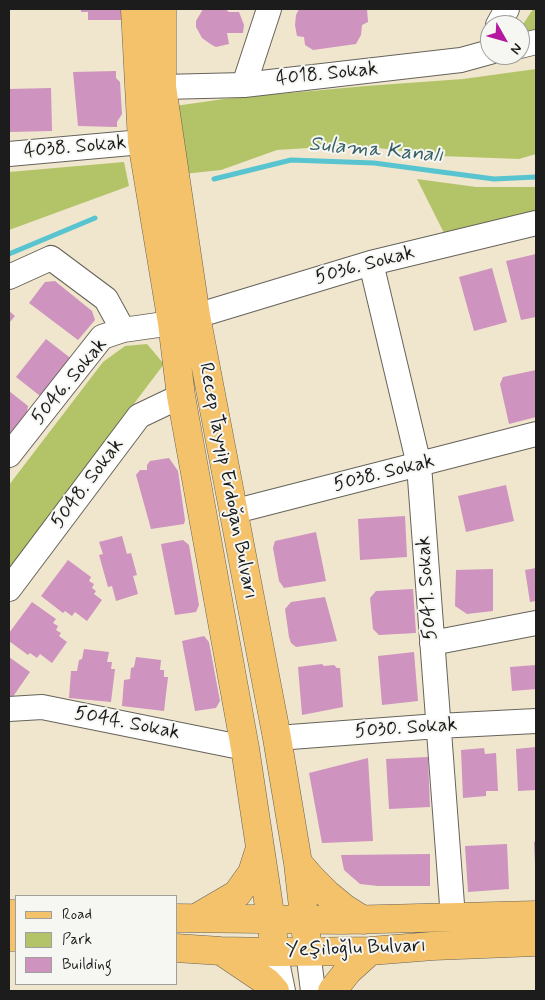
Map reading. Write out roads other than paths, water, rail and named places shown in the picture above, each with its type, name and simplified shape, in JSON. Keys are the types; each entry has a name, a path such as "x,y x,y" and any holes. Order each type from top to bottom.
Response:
{"main road":[{"name":"Recep Tayyip Erdoğan Bulvarı","path":"135,9 142,142 232,512 298,863 308,951"},
{"name":"Recep Tayyip Erdoğan Bulvarı","path":"162,9 162,86 184,320 181,396 245,748 272,920 275,952"},
{"path":"186,918 236,894 252,873 260,847"},
{"path":"298,863 327,894 344,908 364,920"},
{"name":"Yeşiloğlu Bulvarı","path":"186,918 364,920 536,915"},
{"name":"Yeşiloğlu Bulvarı","path":"178,948 275,952 370,951 433,946 536,942"},
{"path":"221,951 267,982 275,991"},
{"path":"332,991 370,951"}],"street":[{"path":"244,85 269,9"},
{"name":"4018. Sokak","path":"162,86 244,85 461,60 480,52"},
{"name":"4038. Sokak","path":"9,154 142,142"},
{"name":"5036. Sokak","path":"184,320 370,263 536,223"},
{"path":"9,277 51,258 106,299 123,330"},
{"name":"5041. Sokak","path":"370,263 419,465 453,918"},
{"name":"5046. Sokak","path":"9,455 102,337 123,330 184,320"},
{"name":"5048. Sokak","path":"9,589 139,416 181,396"},
{"name":"5038. Sokak","path":"232,512 536,434"},
{"path":"432,643 536,622"},
{"name":"5044. Sokak","path":"9,709 42,707 245,748"},
{"name":"5030. Sokak","path":"276,738 536,721"},
{"path":"308,951 312,991"},
{"path":"275,952 283,991"}],"waterway":[{"name":"Sulama Kanalı","path":"214,179 291,160 374,163 494,179 536,177"},
{"name":"Sulama Kanalı","path":"9,254 95,218"}]}
